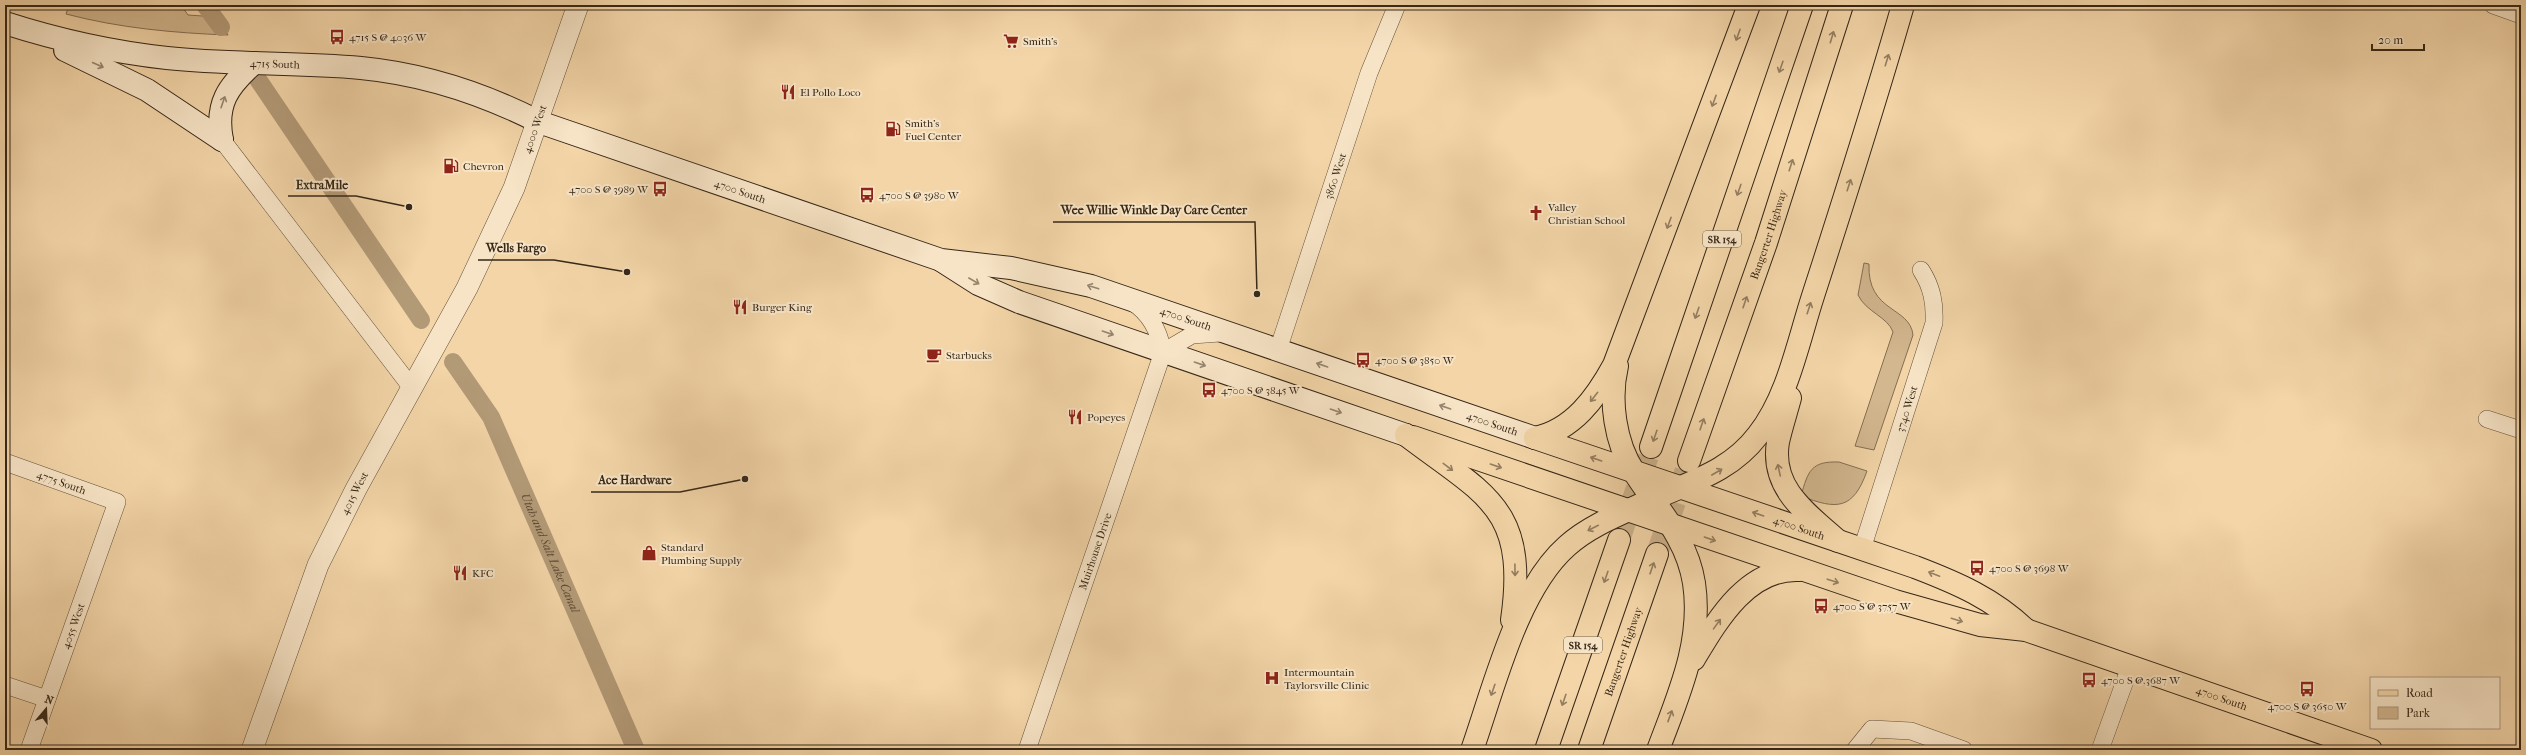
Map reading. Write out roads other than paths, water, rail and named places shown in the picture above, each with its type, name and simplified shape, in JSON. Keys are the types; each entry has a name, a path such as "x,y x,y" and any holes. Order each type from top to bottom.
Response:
{"main road":[{"path":"1658,750 1683,682 1695,630 1695,592 1688,560 1673,526 1633,471 1620,439 1614,407 1616,371 1621,351 1749,5"},
{"name":"SR 154","path":"1650,448 1802,5"},
{"name":"Bangerter Highway","path":"1689,461 1766,243 1842,5"},
{"path":"1472,750 1506,653 1535,584 1555,557 1582,534 1654,499 1721,470 1739,456 1759,435 1776,406 1866,131 1903,5"},
{"name":"4715 South","path":"5,23 39,34 75,43 136,54 254,63 362,68 413,77 501,102 539,122"},
{"path":"39,34 74,55 147,90 222,140"},
{"path":"222,140 220,118 225,96 238,77 254,63"},
{"name":"4700 South","path":"539,122 941,260 1011,268 1053,276 1233,334 1862,549 1963,586 1997,605 2026,630"},
{"name":"4700 South","path":"941,260 978,284 1019,302 1163,352 1800,570 1964,622 1995,628 2026,630 2371,750"},
{"path":"1797,345 1790,395 1778,441 1778,466 1784,485 1792,498 1838,541"},
{"path":"1535,438 1556,432 1572,421 1598,392 1621,351"},
{"path":"1406,435 1490,500 1506,524 1514,548 1516,584 1512,622 1506,653"},
{"name":"SR 154","path":"1546,750 1619,540"},
{"name":"Bangerter Highway","path":"1589,750 1657,554"},
{"path":"1683,682 1717,622 1750,584 1776,571 1800,570"}],"street":[{"name":"4000 West","path":"486,250 514,188 539,122 578,5"},
{"name":"3860 West","path":"1278,350 1369,73 1396,5"},
{"path":"2492,5 2521,15"},
{"path":"222,140 412,388"},
{"name":"4015 West","path":"252,750 318,565 356,489 486,250"},
{"name":"3740 West","path":"1862,549 1934,323 1934,299 1921,270"},
{"path":"1122,297 1133,303 1151,320 1161,340 1163,352 1192,335 1205,333 1233,334"},
{"name":"Muirhouse Drive","path":"1027,750 1163,352"},
{"path":"2487,419 2521,430"},
{"name":"4775 South","path":"5,462 118,502"},
{"name":"4055 West","path":"29,750 118,502"},
{"path":"2100,750 2130,667"},
{"path":"5,685 47,699"},
{"path":"1855,750 1872,729 1911,731 1964,750"}],"waterway":[{"name":"Utah and Salt Lake Canal","path":"205,5 221,27"},
{"name":"Utah and Salt Lake Canal","path":"257,78 421,320"},
{"name":"Utah and Salt Lake Canal","path":"453,362 491,417 636,750"}],"tunnel":[{"path":"1619,540 1651,447"},
{"path":"1657,554 1689,461"}],"place":[{"name":"4715 S @ 4036 W","path":"337,37"},
{"name":"Smith's","path":"1011,41"},
{"name":"El Pollo Loco","path":"788,92"},
{"name":"Smith's Fuel Center","path":"893,129"},
{"name":"Chevron","path":"451,166"},
{"name":"4700 S @ 3989 W","path":"660,189"},
{"name":"4700 S @ 3980 W","path":"867,195"},
{"name":"ExtraMile","path":"409,207"},
{"name":"Valley Christian School","path":"1536,213"},
{"name":"Wells Fargo","path":"627,272"},
{"name":"Wee Willie Winkle Day Care Center","path":"1257,294"},
{"name":"Burger King","path":"740,307"},
{"name":"Starbucks","path":"934,355"},
{"name":"4700 S @ 3850 W","path":"1363,360"},
{"name":"4700 S @ 3845 W","path":"1209,390"},
{"name":"Popeyes","path":"1075,417"},
{"name":"Ace Hardware","path":"745,479"},
{"name":"Standard Plumbing Supply","path":"649,553"},
{"name":"4700 S @ 3698 W","path":"1977,568"},
{"name":"KFC","path":"460,573"},
{"name":"4700 S @ 3757 W","path":"1821,606"},
{"name":"Intermountain Taylorsville Clinic","path":"1272,678"},
{"name":"4700 S @ 3687 W","path":"2089,680"},
{"name":"4700 S @ 3650 W","path":"2307,689"}]}
